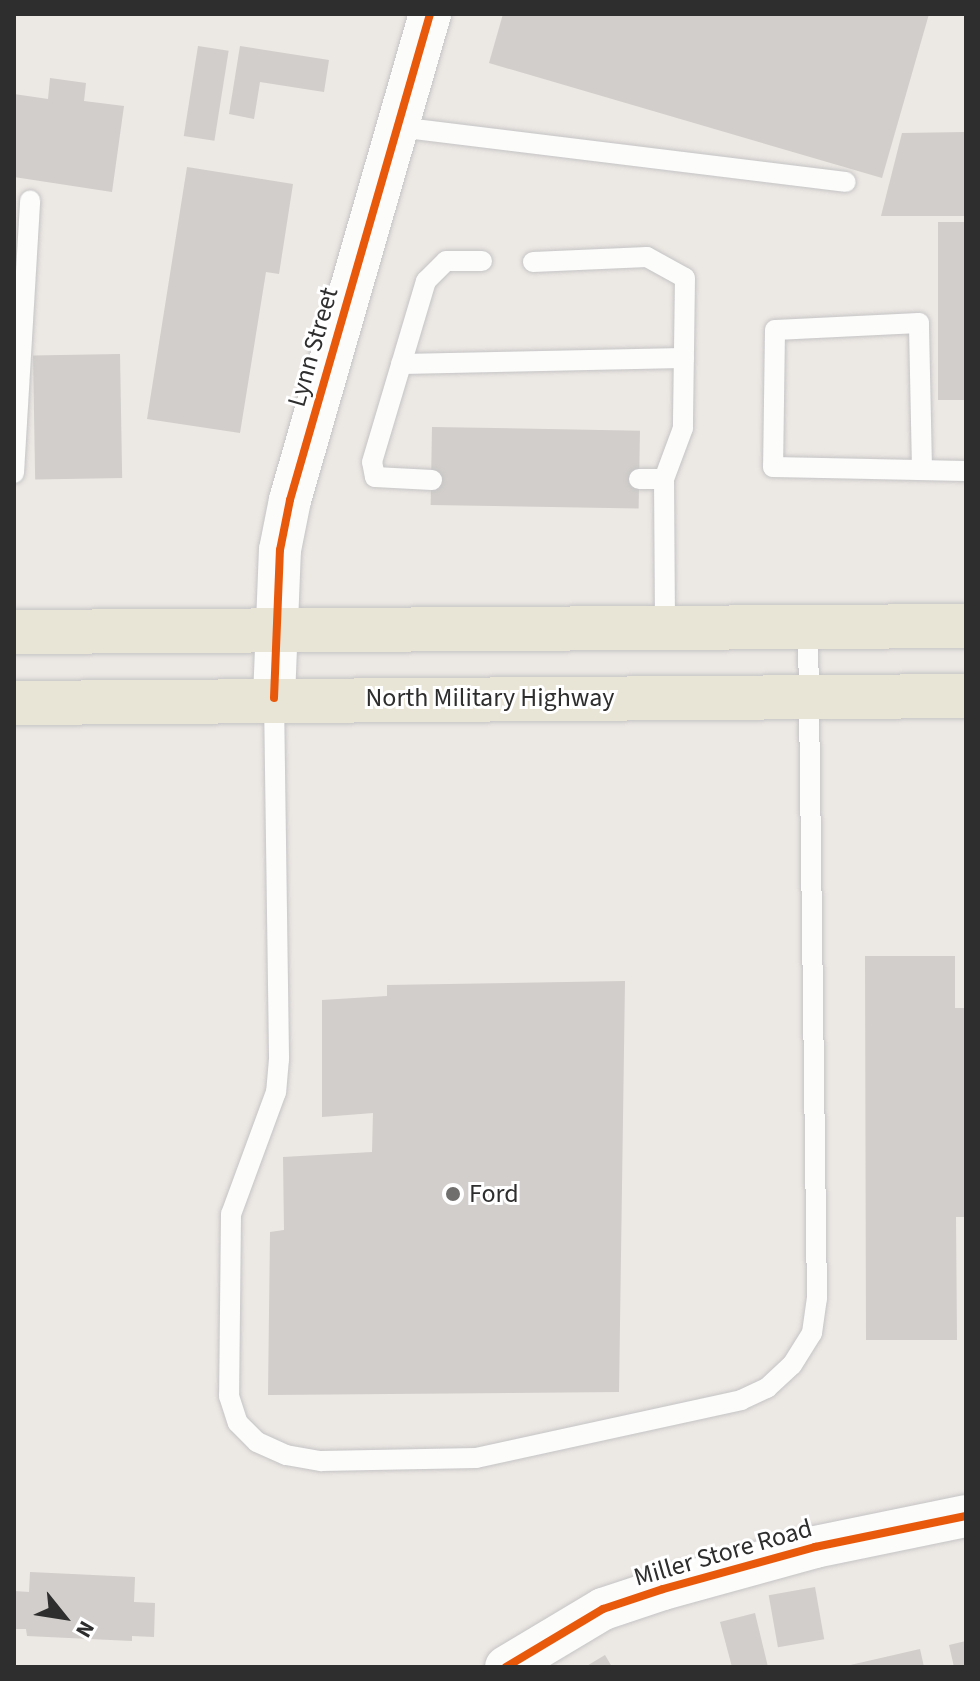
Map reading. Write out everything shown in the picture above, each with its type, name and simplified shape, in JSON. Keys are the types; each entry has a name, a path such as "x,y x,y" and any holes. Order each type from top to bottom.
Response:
{"main road":[{"path":"14,632 966,626"},
{"name":"North Military Highway","path":"14,703 274,698 966,696"}],"street":[{"name":"Lynn Street","path":"274,698 280,550 290,500 430,14"},
{"name":"Miller Store Road","path":"506,1667 603,1609 633,1599 815,1547 966,1516"}],"lane":[{"path":"398,127 846,182"},
{"path":"14,473 30,200"},
{"path":"533,262 647,257 670,265 685,278 683,428 664,479 665,627"},
{"path":"432,480 375,477 372,462 433,271 446,261 482,261"},
{"path":"922,469 919,323 775,330 773,467 966,471"},
{"path":"401,364 684,358"},
{"path":"639,479 664,479"},
{"path":"274,698 279,1059 276,1092 231,1214 229,1396 238,1423 257,1442 286,1455 321,1461 476,1458 741,1400 767,1388 792,1365 812,1333 817,1299 808,626"}],"building":[{"path":"503,14 929,14 882,178 489,63"},
{"path":"198,46 229,51 214,141 184,136"},
{"path":"240,46 329,60 324,92 260,82 254,119 229,114"},
{"path":"50,78 86,83 84,101 124,106 112,192 14,177 14,94 48,99"},
{"path":"966,132 966,216 881,216 902,133"},
{"path":"187,167 293,184 279,274 266,272 240,433 147,419"},
{"path":"938,222 966,222 966,400 938,400"},
{"path":"120,354 122,478 35,479 33,356"},
{"path":"432,427 640,431 639,509 431,505"},
{"path":"865,956 955,956 955,1008 966,1008 966,1217 956,1217 957,1340 866,1340"},
{"name":"Ford","path":"625,981 619,1392 268,1395 270,1232 284,1230 283,1157 372,1152 373,1113 322,1117 322,1000 387,996 387,985"},
{"path":"30,1572 135,1577 134,1602 155,1603 154,1637 132,1636 132,1641 27,1636 26,1629 14,1629 14,1591 29,1592"},
{"path":"815,1587 824,1639 778,1647 769,1595"},
{"path":"755,1613 768,1667 732,1667 720,1622"},
{"path":"966,1641 966,1667 954,1667 949,1645"},
{"path":"920,1649 924,1667 846,1667 846,1666"},
{"path":"605,1655 612,1667 585,1667"}],"cycle path":[{"path":"274,698 280,550 290,500 430,14"},
{"path":"506,1667 603,1609 663,1589 815,1547 966,1516"}],"place":[{"name":"Ford","path":"453,1194"}]}
